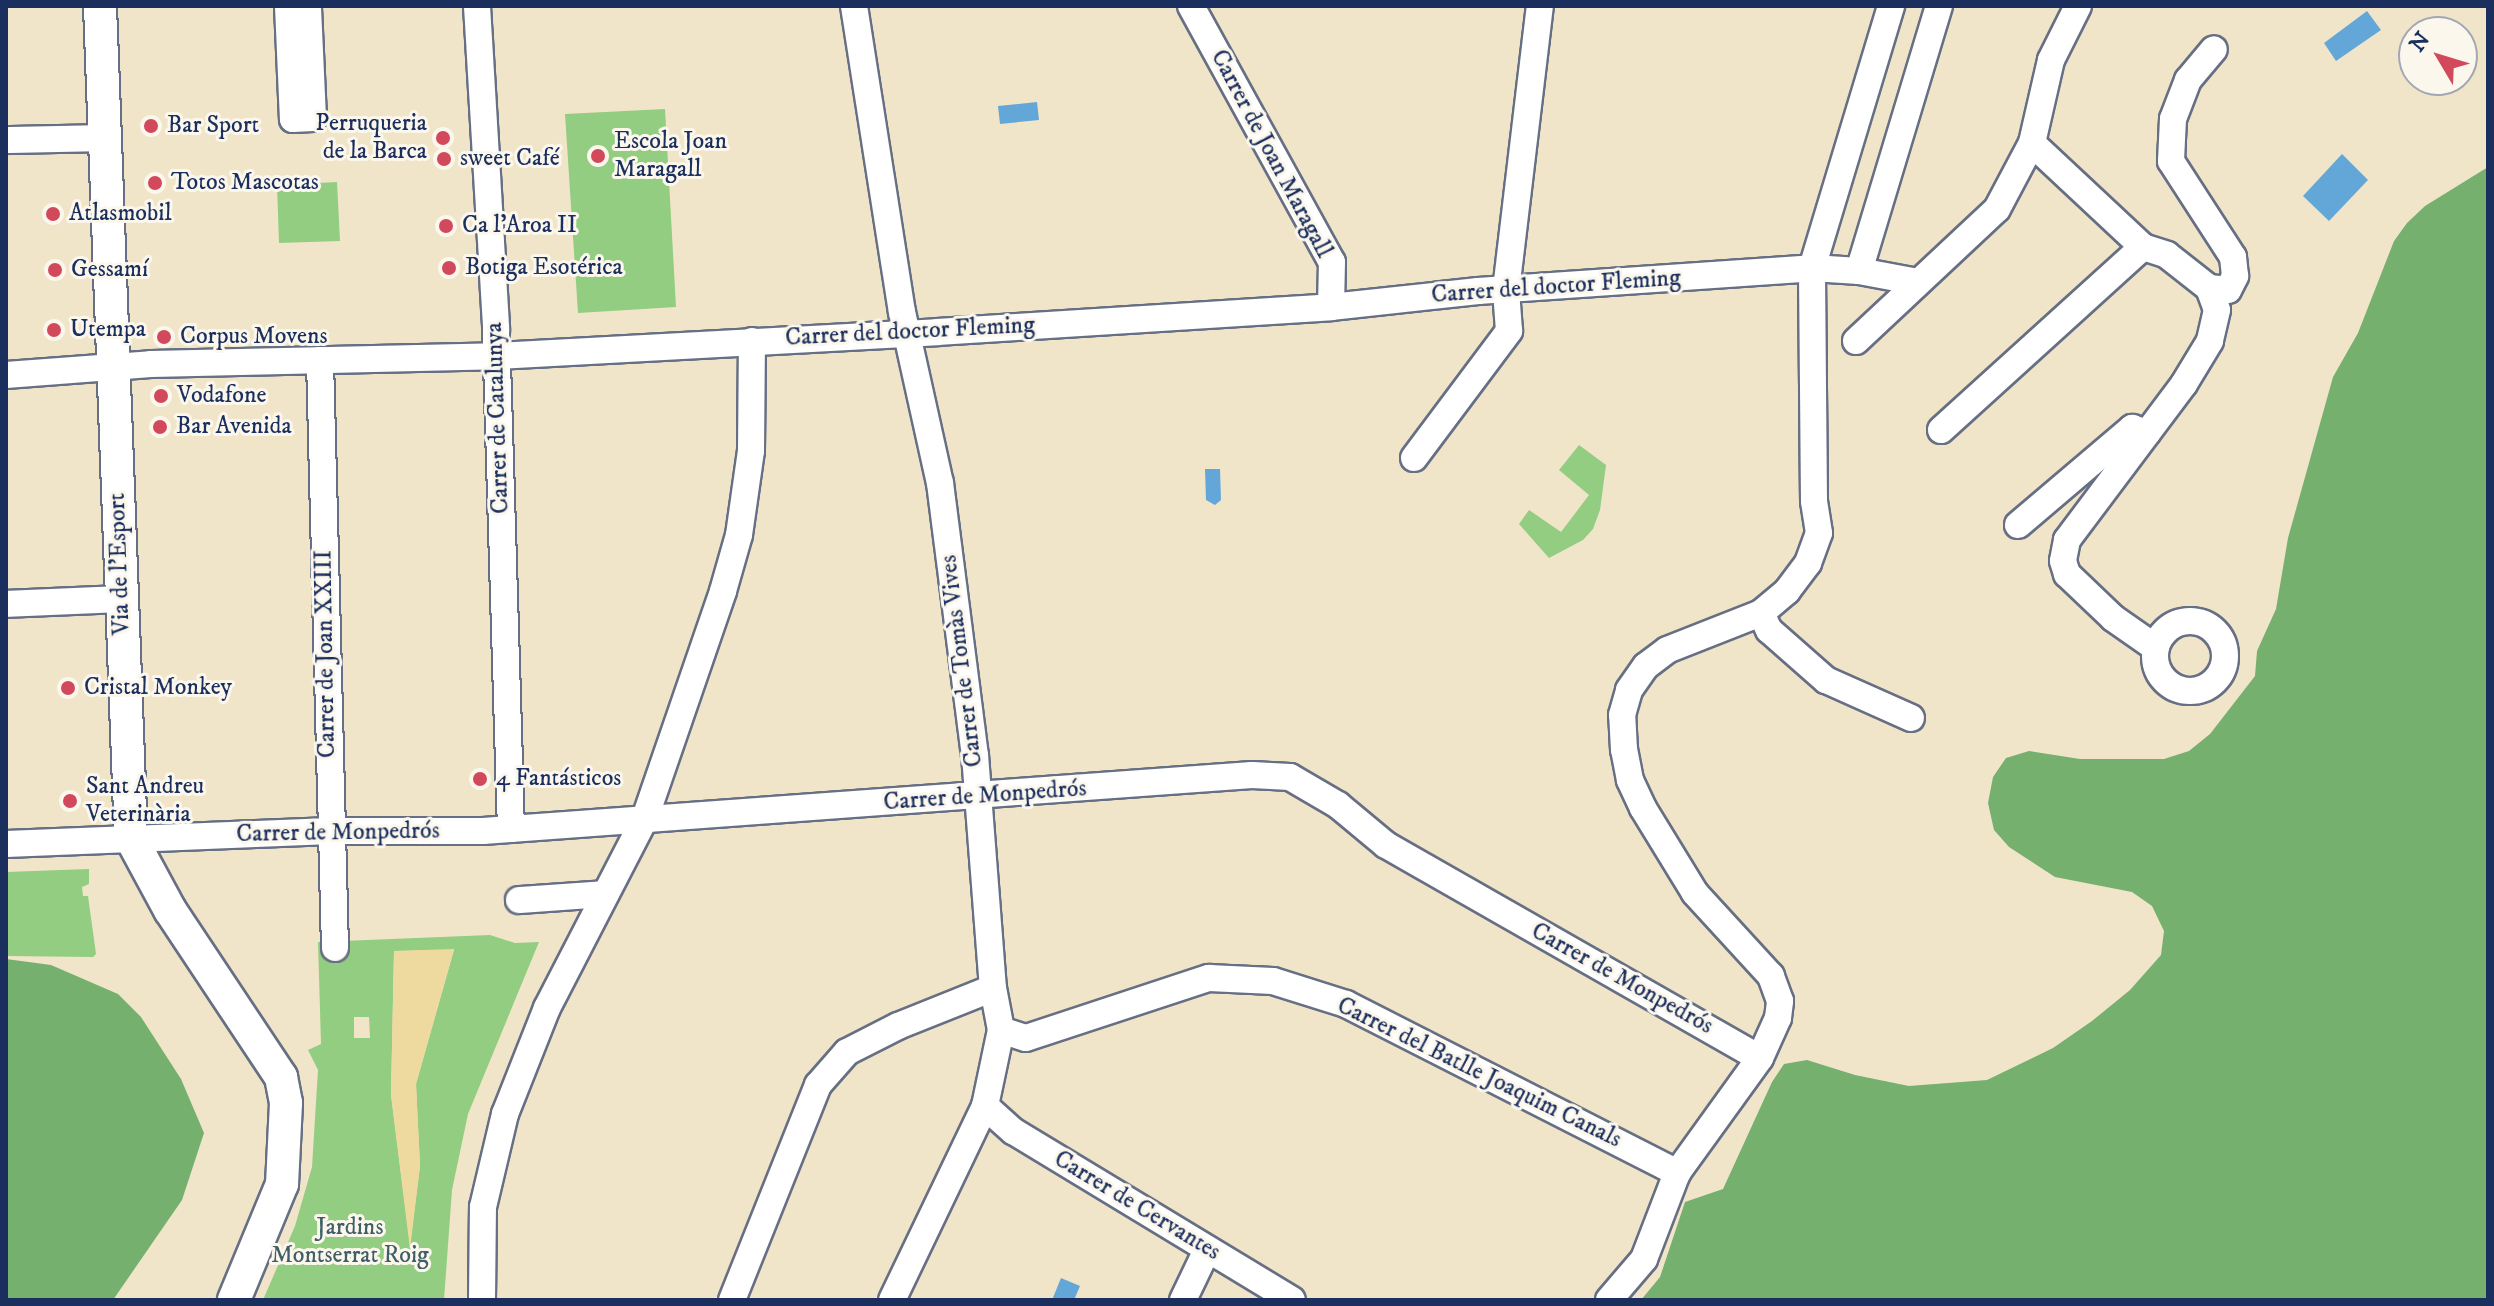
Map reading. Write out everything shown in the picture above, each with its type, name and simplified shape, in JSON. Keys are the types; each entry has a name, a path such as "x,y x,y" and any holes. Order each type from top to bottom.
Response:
{"street":[{"name":"Via de l'Esport","path":"100,6 131,838 170,910 281,1077 286,1139 282,1184 234,1300"},
{"path":"288,6 293,119 313,118 308,6"},
{"name":"Carrer de Catalunya","path":"477,6 496,356 511,829"},
{"name":"Carrer de Tomàs Vives","path":"854,6 877,168 907,333 940,483 974,742 993,988 1001,1030 985,1106 892,1300"},
{"name":"Carrer de Joan Maragall","path":"1191,6 1332,262 1331,307"},
{"path":"1414,458 1509,331 1506,290 1540,6"},
{"path":"1609,1300 1644,1259 1677,1173 1760,1058 1778,1018 1780,1001 1771,976 1695,893 1643,808 1627,765 1622,715 1629,690 1646,666 1667,650 1761,613 1787,591 1808,563 1819,533 1814,501 1812,268 1891,6"},
{"path":"1859,271 1939,6"},
{"path":"1856,341 1997,209 2032,143 2051,60 2078,6"},
{"path":"2209,288 2228,290 2235,276 2233,257 2171,161 2173,119 2188,80 2214,49"},
{"path":"6,140 106,138"},
{"path":"2032,143 2143,247 2167,255 2209,288 2217,310 2210,341 2147,433 2067,540 2063,561 2067,574 2113,618 2156,648"},
{"path":"1941,430 2143,247"},
{"name":"Carrer del doctor Fleming","path":"6,375 320,360 496,356 907,333 1331,307 1506,290 1812,268 1859,271 1918,282"},
{"path":"482,1300 483,1207 505,1114 547,1008 645,818 723,591 739,535 751,451 752,341"},
{"name":"Carrer de Joan XXIII","path":"320,360 335,948"},
{"path":"2018,525 2132,428 2147,433"},
{"path":"6,604 120,599"},
{"path":"1761,613 1769,630 1826,680 1911,718"},
{"path":"2220,622 2224,646 2223,669 2208,686 2185,691 2164,681 2158,671 2156,648 2160,638 2177,623 2220,622"},
{"name":"Carrer de Monpedrós","path":"6,844 331,831 511,829 1252,775 1290,777 1338,805 1386,845 1760,1058"},
{"path":"519,900 605,894"},
{"name":"Carrer del Batlle Joaquim Canals","path":"1001,1030 1026,1038 1209,978 1273,981 1346,1004 1677,1173"},
{"path":"732,1300 818,1085 847,1052 898,1026 993,988"},
{"name":"Carrer de Cervantes","path":"985,1106 1013,1131 1292,1300"},
{"path":"1183,1300 1207,1250"}],"green space":[{"path":"665,109 676,307 578,313 565,114"},
{"path":"2488,167 2488,1300 1641,1300 1660,1277 1685,1202 1723,1189 1772,1082 1784,1064 1807,1060 1855,1075 1909,1086 1987,1080 2053,1048 2092,1021 2130,990 2161,955 2164,931 2152,906 2132,892 2055,877 2009,847 1994,830 1988,803 1993,777 2006,758 2029,751 2080,759 2164,759 2189,751 2210,734 2255,676 2257,651 2276,609 2288,538 2333,377 2358,333 2394,241 2425,206"},
{"path":"337,182 340,241 279,243 277,185"},
{"path":"1579,445 1606,465 1600,510 1593,529 1583,540 1549,558 1519,524 1529,510 1561,532 1589,495 1559,470"},
{"path":"89,869 89,884 82,887 83,896 88,896 96,954 93,957 6,956 6,872"},
{"name":"Jardins Montserrat Roig","path":"490,935 515,943 539,942 468,1114 452,1190 444,1300 263,1300 295,1226 312,1167 318,1070 308,1050 321,1044 318,942","holes":["454,950 416,1084 420,1166 410,1245 391,1095 394,951","354,1017 369,1017 370,1038 354,1038"]},
{"path":"6,959 51,965 118,994 141,1017 181,1079 204,1133 182,1200 113,1300 6,1300"}],"sand":[{"path":"454,949 416,1084 420,1166 410,1249 391,1095 394,951"}],"water":[{"path":"2367,11 2381,30 2336,61 2324,43"},
{"path":"1037,102 1039,120 1000,124 998,106"},
{"path":"2342,154 2368,180 2329,221 2303,196"},
{"path":"1205,469 1220,469 1221,500 1215,505 1206,500"},
{"path":"1061,1278 1080,1286 1074,1300 1052,1300"}],"place":[{"name":"Bar Sport","path":"151,126"},
{"name":"Perruqueria de la Barca","path":"443,138"},
{"name":"Escola Joan Maragall","path":"598,156"},
{"name":"sweet Café","path":"444,159"},
{"name":"Totos Mascotas","path":"155,183"},
{"name":"Atlasmobil","path":"53,214"},
{"name":"Ca l'Aroa II","path":"446,226"},
{"name":"Botiga Esotérica","path":"449,268"},
{"name":"Gessamí","path":"55,270"},
{"name":"Utempa","path":"54,330"},
{"name":"Corpus Movens","path":"164,337"},
{"name":"Vodafone","path":"161,396"},
{"name":"Bar Avenida","path":"160,427"},
{"name":"Cristal Monkey","path":"68,688"},
{"name":"4 Fantásticos","path":"480,779"},
{"name":"Sant Andreu Veterinària","path":"70,801"}]}
